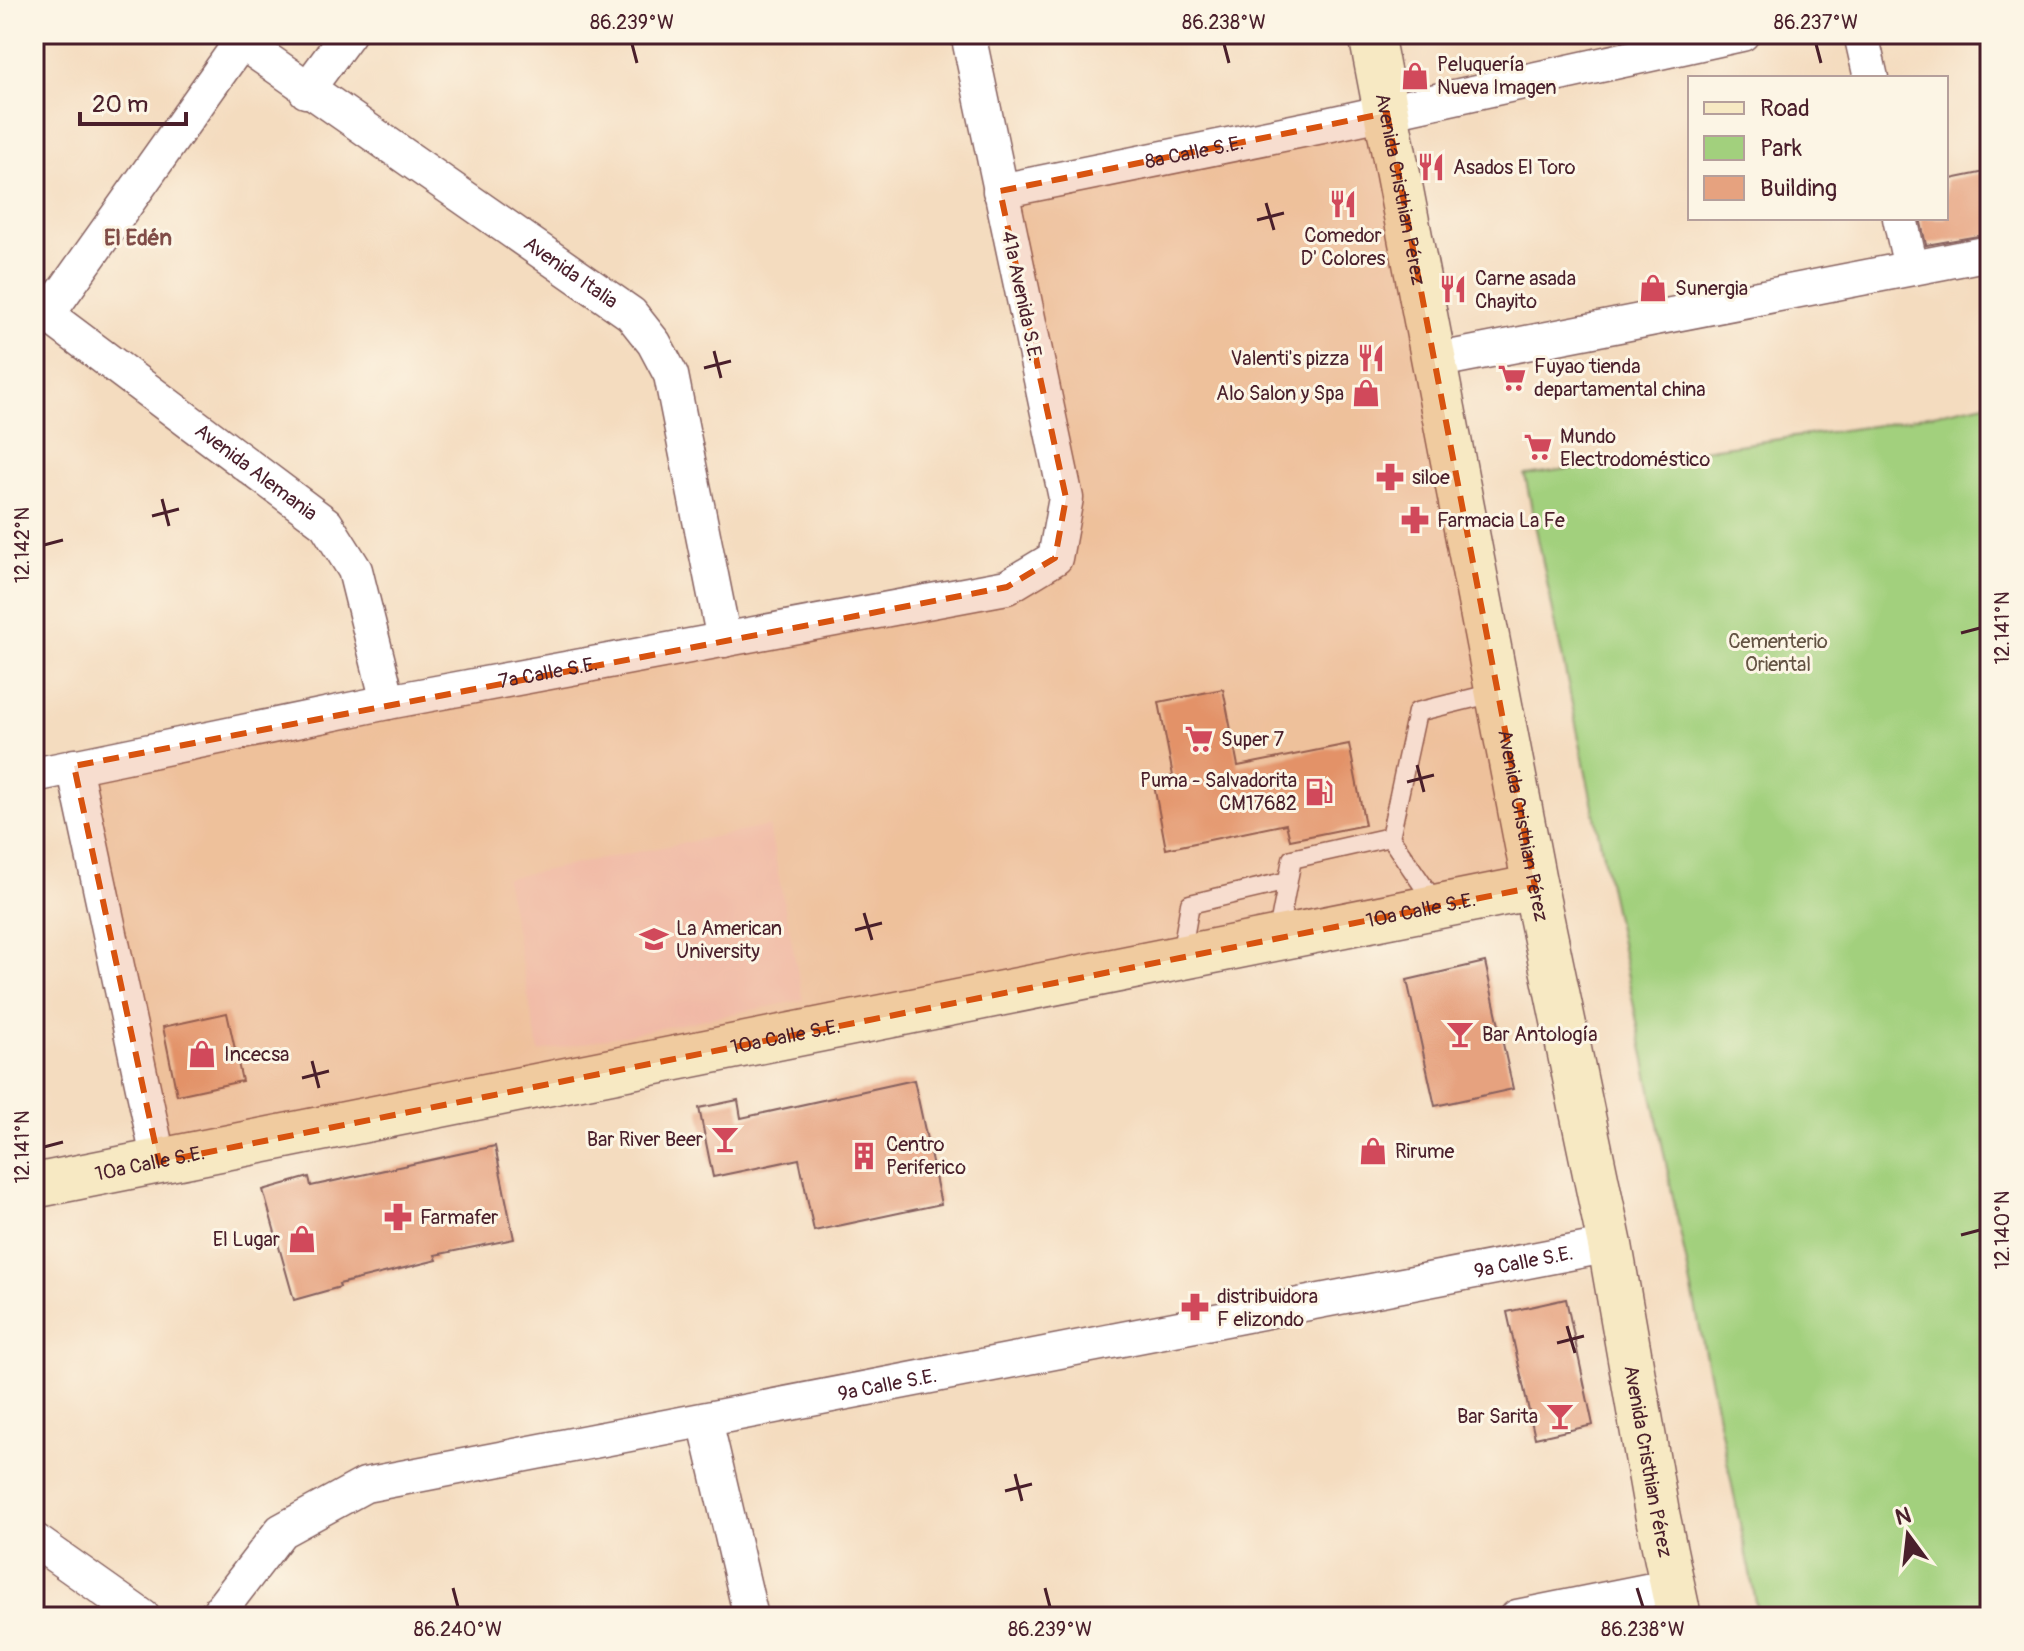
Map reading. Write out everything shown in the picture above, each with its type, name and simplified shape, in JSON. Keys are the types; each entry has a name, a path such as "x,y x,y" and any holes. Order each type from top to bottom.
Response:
{"street":[{"path":"306,91 348,34"},
{"name":"41a Avenida S.E.","path":"968,34 1066,498 1055,558"},
{"name":"Avenida Cristhian Pérez","path":"1371,34 1535,887 1610,1245 1675,1601"},
{"name":"8a Calle S.E.","path":"1000,191 1387,113 1742,34"},
{"path":"1861,34 1871,76"},
{"path":"41,310 235,38"},
{"name":"Avenida Italia","path":"235,38 306,91 631,314 671,375 724,640"},
{"path":"1900,220 1911,268"},
{"path":"1434,361 1990,253"},
{"name":"Avenida Alemania","path":"41,310 326,524 355,570 388,702"},
{"name":"7a Calle S.E.","path":"34,775 388,702 1007,587 1055,558"},
{"path":"74,766 159,1162"},
{"name":"10a Calle S.E.","path":"34,1186 1535,887"},
{"name":"9a Calle S.E.","path":"215,1617 281,1531 365,1485 1610,1245"},
{"path":"705,1420 751,1617"},
{"path":"34,1540 143,1617"},
{"path":"1517,1617 1675,1601"}],"lane":[{"path":"1437,906 1390,837 1417,712 1498,692"},
{"path":"1277,938 1292,859 1390,837"},
{"path":"1181,957 1190,904 1288,881"}],"highlighted area":[{"path":"1387,113 1535,887 159,1162 74,766 1007,587 1055,558 1066,498 1000,191"}],"shaded area":[{"name":"La American University","path":"769,826 803,1000 539,1052 505,878"}],"green space":[{"name":"Cementerio Oriental","path":"1990,402 1990,1617 1759,1617 1525,475 1886,424"}],"building":[{"path":"1990,171 1990,234 1926,245 1920,220 1948,220 1948,180"},
{"path":"1223,689 1238,766 1349,744 1365,825 1290,840 1286,824 1166,849 1153,780 1173,776 1159,702"},
{"name":"Bar Antología","path":"1485,962 1513,1089 1435,1106 1407,980"},
{"name":"Incecsa","path":"227,1013 242,1081 177,1095 163,1027"},
{"name":"Centro Periferico","path":"914,1080 941,1204 814,1231 799,1159 713,1177 699,1108 738,1100 741,1118"},
{"path":"495,1146 514,1239 435,1255 437,1260 339,1284 340,1287 294,1300 263,1190 309,1177 311,1186"},
{"path":"1566,1299 1593,1425 1535,1438 1507,1312"}],"place":[{"name":"Peluquería Nueva Imagen","path":"1415,76"},
{"name":"Asados El Toro","path":"1431,167"},
{"name":"Comedor D' Colores","path":"1343,204"},
{"name":"Sunergia","path":"1653,288"},
{"name":"Carne asada Chayito","path":"1453,289"},
{"name":"Valenti's pizza","path":"1371,358"},
{"name":"Fuyao tienda departamental china","path":"1512,378"},
{"name":"Alo Salon y Spa","path":"1366,393"},
{"name":"Mundo Electrodoméstico","path":"1538,447"},
{"name":"siloe","path":"1390,477"},
{"name":"Farmacia La Fe","path":"1415,520"},
{"name":"Super 7","path":"1199,739"},
{"name":"Puma - Salvadorita CM17682","path":"1319,792"},
{"name":"La American University","path":"654,939"},
{"name":"Bar Antología","path":"1460,1034"},
{"name":"Incecsa","path":"202,1054"},
{"name":"Bar River Beer","path":"725,1139"},
{"name":"Rirume","path":"1373,1151"},
{"name":"Centro Periferico","path":"864,1156"},
{"name":"Farmafer","path":"398,1217"},
{"name":"El Lugar","path":"302,1239"},
{"name":"distribuidora F elizondo","path":"1195,1307"},
{"name":"Bar Sarita","path":"1560,1416"}],"district":[{"name":"El Edén","path":"138,238"}]}
